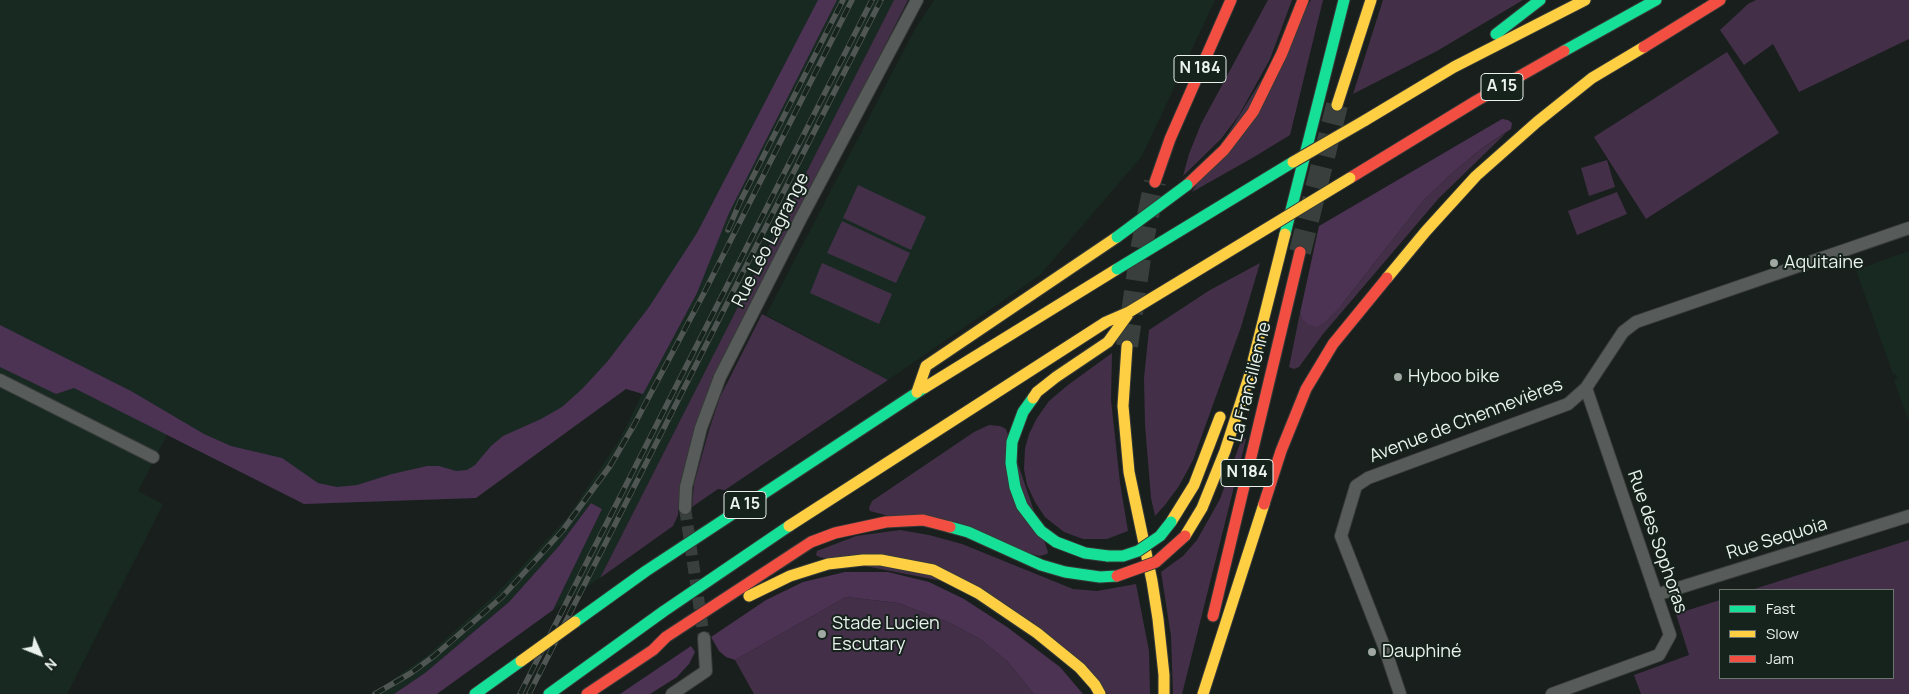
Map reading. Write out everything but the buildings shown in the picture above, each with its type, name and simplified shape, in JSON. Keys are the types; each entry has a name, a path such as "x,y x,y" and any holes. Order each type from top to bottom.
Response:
{"highway":[{"name":"N 184","path":"1155,182 1170,139 1230,0"},
{"path":"917,392 926,366 982,330 1117,237 1187,185 1224,150 1253,112 1282,53 1303,0"},
{"path":"586,694 653,650 666,636 774,565 811,542 835,532 886,522 923,520 968,532 1057,570 1100,576 1117,576 1156,562 1185,536 1202,508 1212,484 1225,451 1249,376 1344,0"},
{"path":"1363,0 1337,106 1372,0"},
{"path":"1454,67 1540,0"},
{"name":"A 15","path":"475,694 646,571 917,392 1260,181 1454,67 1585,0"},
{"name":"A 15","path":"549,694 664,611 789,526 1106,322 1129,312 1476,101 1656,0"},
{"path":"1203,694 1281,451 1306,389 1333,344 1426,231 1476,176 1537,122 1592,78 1720,0"},
{"path":"1170,139 1240,9"},
{"path":"1286,177 1293,149"},
{"path":"1270,242 1279,205"},
{"name":"La Francilienne","path":"1211,624 1300,252"},
{"path":"1129,312 1108,342 1037,392 1023,412 1017,425 1012,442 1011,463 1015,487 1022,506 1041,531 1056,542 1085,553 1122,556 1138,551 1160,536 1194,485 1223,408"},
{"path":"1127,346 1123,406 1128,472 1152,581 1164,675 1164,694"},
{"path":"653,650 672,645 752,595 802,571 846,561 888,561 932,570 978,593 1060,651 1080,668 1100,694"},
{"path":"1193,694 1200,668"}],"street":[{"name":"Rue Léo Lagrange","path":"685,508 686,487 701,428 720,377 800,220 917,0"},
{"name":"Avenue de Chennevières","path":"1400,694 1384,646 1341,536 1356,486 1374,476 1568,404 1586,388 1623,332 1636,322 1909,228"},
{"path":"0,380 152,457"},
{"name":"Rue des Sophoras","path":"1552,694 1659,655 1670,635 1586,388"},
{"name":"Rue Sequoia","path":"1656,595 1909,516"},
{"path":"672,694 706,671 704,638"}],"shaded area":[{"path":"0,0 894,0 600,578 553,610 602,509 591,503 559,546 509,602 425,673 394,694 372,694 428,655 498,592 567,518 620,439 642,394 626,389 476,498 304,504 167,435 138,491 163,504 67,694 0,694"},
{"path":"818,0 837,0 729,213 697,293 643,394 626,389 476,498 304,504 74,388 56,394 0,367 0,325 131,391 204,434 231,446 282,458 318,483 337,487 357,485 427,466 439,466 456,471 467,470 475,465 491,446 503,436 541,419 562,407 607,362 649,307 697,233"},
{"path":"894,0 908,0 848,118 693,437 680,483 678,515 673,526 600,578"},
{"path":"934,0 1215,0 1142,156 1040,275 888,380 766,315 914,31"},
{"path":"1268,0 1292,0 1270,59 1239,115 1221,139 1183,176 1189,154 1201,124"},
{"path":"1311,0 1323,0 1290,135 1192,192"},
{"path":"1383,0 1523,0 1437,51 1353,94"},
{"path":"1756,0 1909,0 1909,39 1799,92 1773,44 1744,65 1720,30 1748,4"},
{"path":"1727,52 1779,133 1646,219 1594,137"},
{"path":"1502,119 1512,123 1511,129 1481,149 1423,201 1343,303 1325,322 1316,327 1302,319 1300,313 1319,226"},
{"path":"1506,133 1439,198 1323,334 1299,367 1294,369 1289,367 1300,313 1302,319 1343,303 1423,201 1481,149"},
{"path":"1607,160 1615,187 1589,196 1581,168"},
{"path":"858,185 926,217 911,250 843,218"},
{"path":"1617,192 1627,214 1577,235 1568,211"},
{"path":"842,221 910,253 896,283 827,253"},
{"path":"1909,251 1909,422 1894,380 1897,378 1896,374 1893,374 1856,270"},
{"path":"822,263 892,294 879,324 810,293"},
{"path":"1260,263 1241,327 1193,460 1179,486 1155,516 1151,498 1145,425 1144,378 1149,330 1210,290"},
{"path":"762,314 888,380 725,490 718,489 692,507 694,484 720,397"},
{"path":"1112,353 1111,400 1120,483 1128,531 1107,539 1083,539 1064,532 1045,517 1035,502 1027,485 1024,469 1025,448 1037,418 1049,401"},
{"path":"989,425 1000,426 1006,429 1048,552 1047,554 1040,556 870,511 869,508 872,501 974,432"},
{"path":"1242,438 1246,439 1182,694 1173,694 1171,636 1161,572 1183,556 1197,540 1220,499"},
{"path":"591,503 602,509 553,610 437,694 394,694 425,673 509,602 559,546"},
{"path":"900,530 929,535 962,544 1073,589 1097,591 1136,584 1149,651 1150,694 1108,694 983,589 816,555 817,551 856,536"},
{"path":"1909,540 1909,694 1641,694 1634,675 1689,655 1676,614 1719,600 1719,679 1894,679 1894,589 1754,589"},
{"path":"845,572 888,572 929,582 964,599 1007,627 1060,667 1083,694 1034,694 1007,661 980,639 948,622 898,603 846,597 735,660 726,657 719,651 711,637 766,600 803,582"},
{"path":"846,597 898,603 948,622 980,639 1007,661 1034,694 754,694 735,660"},
{"path":"691,646 695,652 689,664 677,677 650,694 620,694"}],"tunnel":[{"path":"1300,252 1337,105"},
{"path":"1127,346 1142,245 1155,182"},
{"path":"685,508 704,638"}],"railway":[{"path":"728,230 740,202 843,0"},
{"path":"375,694 411,673 434,656 502,597 563,530 610,466 634,425 704,293 852,0"},
{"path":"520,694 872,0"},
{"path":"529,694 881,0"}],"traffic: fast":[{"path":"1285,234 1344,0"},
{"path":"1496,34 1540,0"},
{"path":"1564,51 1656,0"},
{"path":"1117,269 1293,162"},
{"path":"1117,237 1187,185"},
{"path":"575,622 646,571 924,388"},
{"path":"1033,398 1023,412 1012,442 1011,463 1015,487 1022,506 1041,531 1056,542 1085,553 1108,556"},
{"path":"1108,556 1123,556 1138,551 1160,536 1171,522"},
{"path":"549,694 664,611 789,526"},
{"path":"950,527 968,532 1041,565 1065,572 1100,577 1117,576"},
{"path":"475,694 521,661"}],"traffic: slow":[{"path":"1337,105 1371,0"},
{"path":"1364,121 1454,67 1585,0"},
{"path":"1387,278 1426,231 1476,176 1537,122 1592,78 1644,47"},
{"path":"1293,162 1364,121"},
{"path":"1129,312 1350,178"},
{"path":"1185,536 1202,508 1225,451 1249,377 1285,234"},
{"path":"917,392 926,366 1117,237"},
{"path":"924,388 1117,269"},
{"path":"789,526 1106,322 1129,312"},
{"path":"1033,398 1037,392 1056,377 1108,342 1129,313"},
{"path":"1127,346 1123,406 1129,472 1158,619 1164,675 1164,694"},
{"path":"1171,522 1194,485 1220,417"},
{"path":"1203,694 1264,504"},
{"path":"749,596 790,576 828,564 881,560 933,570 978,593 1037,633 1080,668 1095,685 1100,694"},
{"path":"521,661 575,622"}],"traffic: jam":[{"path":"1155,182 1170,139 1231,0"},
{"path":"1187,185 1224,150 1253,112 1282,53 1303,0"},
{"path":"1644,47 1720,0"},
{"path":"1350,178 1476,101 1564,51"},
{"path":"1213,616 1300,252"},
{"path":"1264,504 1281,451 1306,389 1333,344 1387,278"},
{"path":"587,694 653,650 666,637 811,542 835,533 886,522 923,520 950,527"},
{"path":"1117,576 1156,562 1185,536"}],"place":[{"name":"Aquitaine","path":"1774,263"},
{"name":"Hyboo bike","path":"1398,377"},
{"name":"Stade Lucien Escutary","path":"822,634"},
{"name":"Dauphiné","path":"1372,652"}]}
